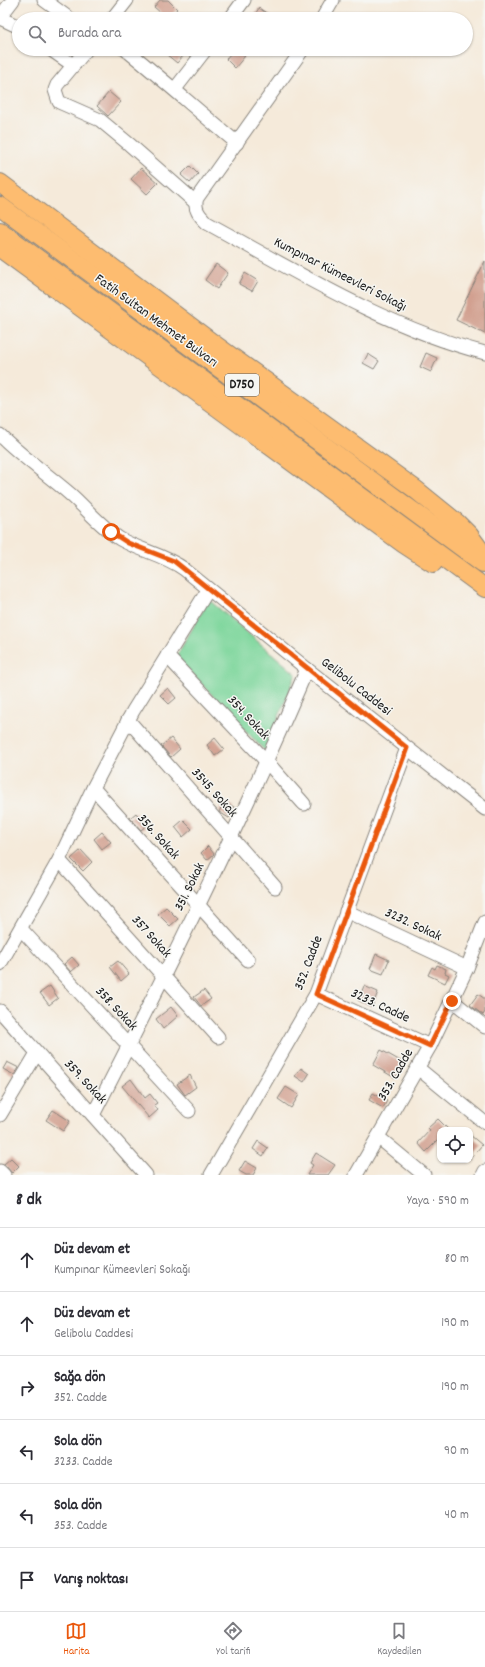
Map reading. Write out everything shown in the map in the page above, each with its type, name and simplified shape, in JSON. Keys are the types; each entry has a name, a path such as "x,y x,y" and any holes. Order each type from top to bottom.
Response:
{"highway":[{"path":"0,184 205,337 415,489 469,535 485,557"},
{"name":"Fatih Sultan Mehmet Bulvarı","path":"0,206 485,564"},
{"name":"Fatih Sultan Mehmet Bulvarı","path":"0,231 485,587"},
{"path":"0,248 404,544 451,574 485,587"}],"street":[{"path":"12,23 0,17 13,0"},
{"path":"44,0 60,12"},
{"path":"118,12 128,0"},
{"path":"235,12 244,0"},
{"path":"326,12 334,0"},
{"path":"59,56 73,66"},
{"name":"Kumpınar Kümeevleri Sokağı","path":"81,56 55,90 59,102 100,120 195,202 198,213 207,223 370,311 427,336 485,353"},
{"path":"134,56 237,144"},
{"path":"175,90 201,56"},
{"path":"195,202 298,56"},
{"path":"0,435 29,462 88,510 111,532 128,543 174,561 208,590 128,720 92,788 59,860 0,964"},
{"name":"Gelibolu Caddesi","path":"208,590 485,809"},
{"name":"354. Sokak","path":"167,656 267,762 304,804"},
{"name":"351. Sokak","path":"93,1115 129,1046 232,838 307,669"},
{"name":"3545. Sokak","path":"128,720 275,887"},
{"name":"352. Cadde","path":"211,1175 316,994 407,748"},
{"name":"356. Sokak","path":"92,788 248,960"},
{"name":"357 Sokak","path":"59,860 218,1037"},
{"name":"3232. Sokak","path":"346,911 467,968"},
{"name":"353. Cadde","path":"356,1175 419,1069 467,968 485,923"},
{"name":"358. Sokak","path":"21,929 189,1111"},
{"name":"3233. Cadde","path":"316,994 430,1046"},
{"path":"452,1001 485,1027"},
{"name":"359. Sokak","path":"0,1011 146,1175"},
{"path":"0,1115 37,1053"},
{"path":"419,1069 485,1123"},
{"path":"378,1137 424,1175"},
{"path":"483,1175 485,1171"},
{"path":"0,1172 4,1175"}],"green space":[{"path":"209,600 296,674 265,751 176,657"}],"building":[{"path":"160,0 168,0 177,9 174,12 160,12 154,7"},
{"path":"259,8 265,12 256,12"},
{"path":"168,56 183,56 177,63"},
{"path":"228,56 245,56 235,68 226,59"},
{"path":"109,92 121,102 108,116 97,106"},
{"path":"190,166 198,174 190,183 181,175"},
{"path":"141,168 158,183 147,194 131,179"},
{"path":"485,261 485,334 456,320"},
{"path":"216,264 228,273 217,289 205,280"},
{"path":"245,273 258,281 252,291 239,284"},
{"path":"426,353 437,358 431,372 420,367"},
{"path":"368,354 379,361 374,369 363,363"},
{"path":"168,688 176,698 169,704 160,695"},
{"path":"171,738 180,749 171,757 161,746"},
{"path":"215,738 224,749 215,756 207,745"},
{"path":"224,802 234,807 229,818 219,812"},
{"path":"136,813 146,826 141,830 130,818"},
{"path":"183,820 192,829 183,837 175,827"},
{"path":"102,832 111,842 102,849 94,839"},
{"path":"208,846 214,854 207,860 201,853"},
{"path":"81,850 92,862 83,871 71,859"},
{"path":"166,907 178,919 170,926 158,914"},
{"path":"376,954 389,960 383,974 370,969"},
{"path":"72,957 79,965 71,972 64,964"},
{"path":"118,961 129,974 121,981 110,967"},
{"path":"437,965 446,969 445,973 449,975 445,983 428,975 432,967 435,969"},
{"path":"50,986 58,998 49,1005 40,993"},
{"path":"364,986 378,992 372,1007 358,1000"},
{"path":"204,990 211,999 201,1006 194,997"},
{"path":"478,994 485,999 485,1012 483,1015 470,1005"},
{"path":"171,1007 178,1016 163,1029 156,1019"},
{"path":"381,1050 404,1063 395,1078 373,1065"},
{"path":"7,1062 19,1068 14,1075 3,1069"},
{"path":"301,1068 309,1074 304,1082 295,1076"},
{"path":"190,1075 196,1087 185,1095 177,1084"},
{"path":"131,1079 145,1098 150,1094 157,1103 154,1105 158,1110 149,1118 122,1086"},
{"path":"286,1087 299,1095 291,1108 278,1099"},
{"path":"373,1093 387,1101 383,1108 369,1100"},
{"path":"53,1110 70,1121 63,1131 46,1120"},
{"path":"438,1119 446,1127 437,1127 437,1141 426,1152 418,1143 430,1130 428,1128"},
{"path":"473,1138 482,1145 473,1156"},
{"path":"258,1141 268,1148 263,1156 253,1149"},
{"path":"316,1153 335,1165 328,1175 307,1175 313,1165 310,1163"},
{"path":"11,1158 19,1166 12,1173 4,1164"},
{"path":"245,1161 257,1168 253,1175 246,1175 239,1171"}],"route":[{"path":"111,532 128,543 150,553 174,561 208,590 407,748 316,994 430,1046 452,1001"}]}
